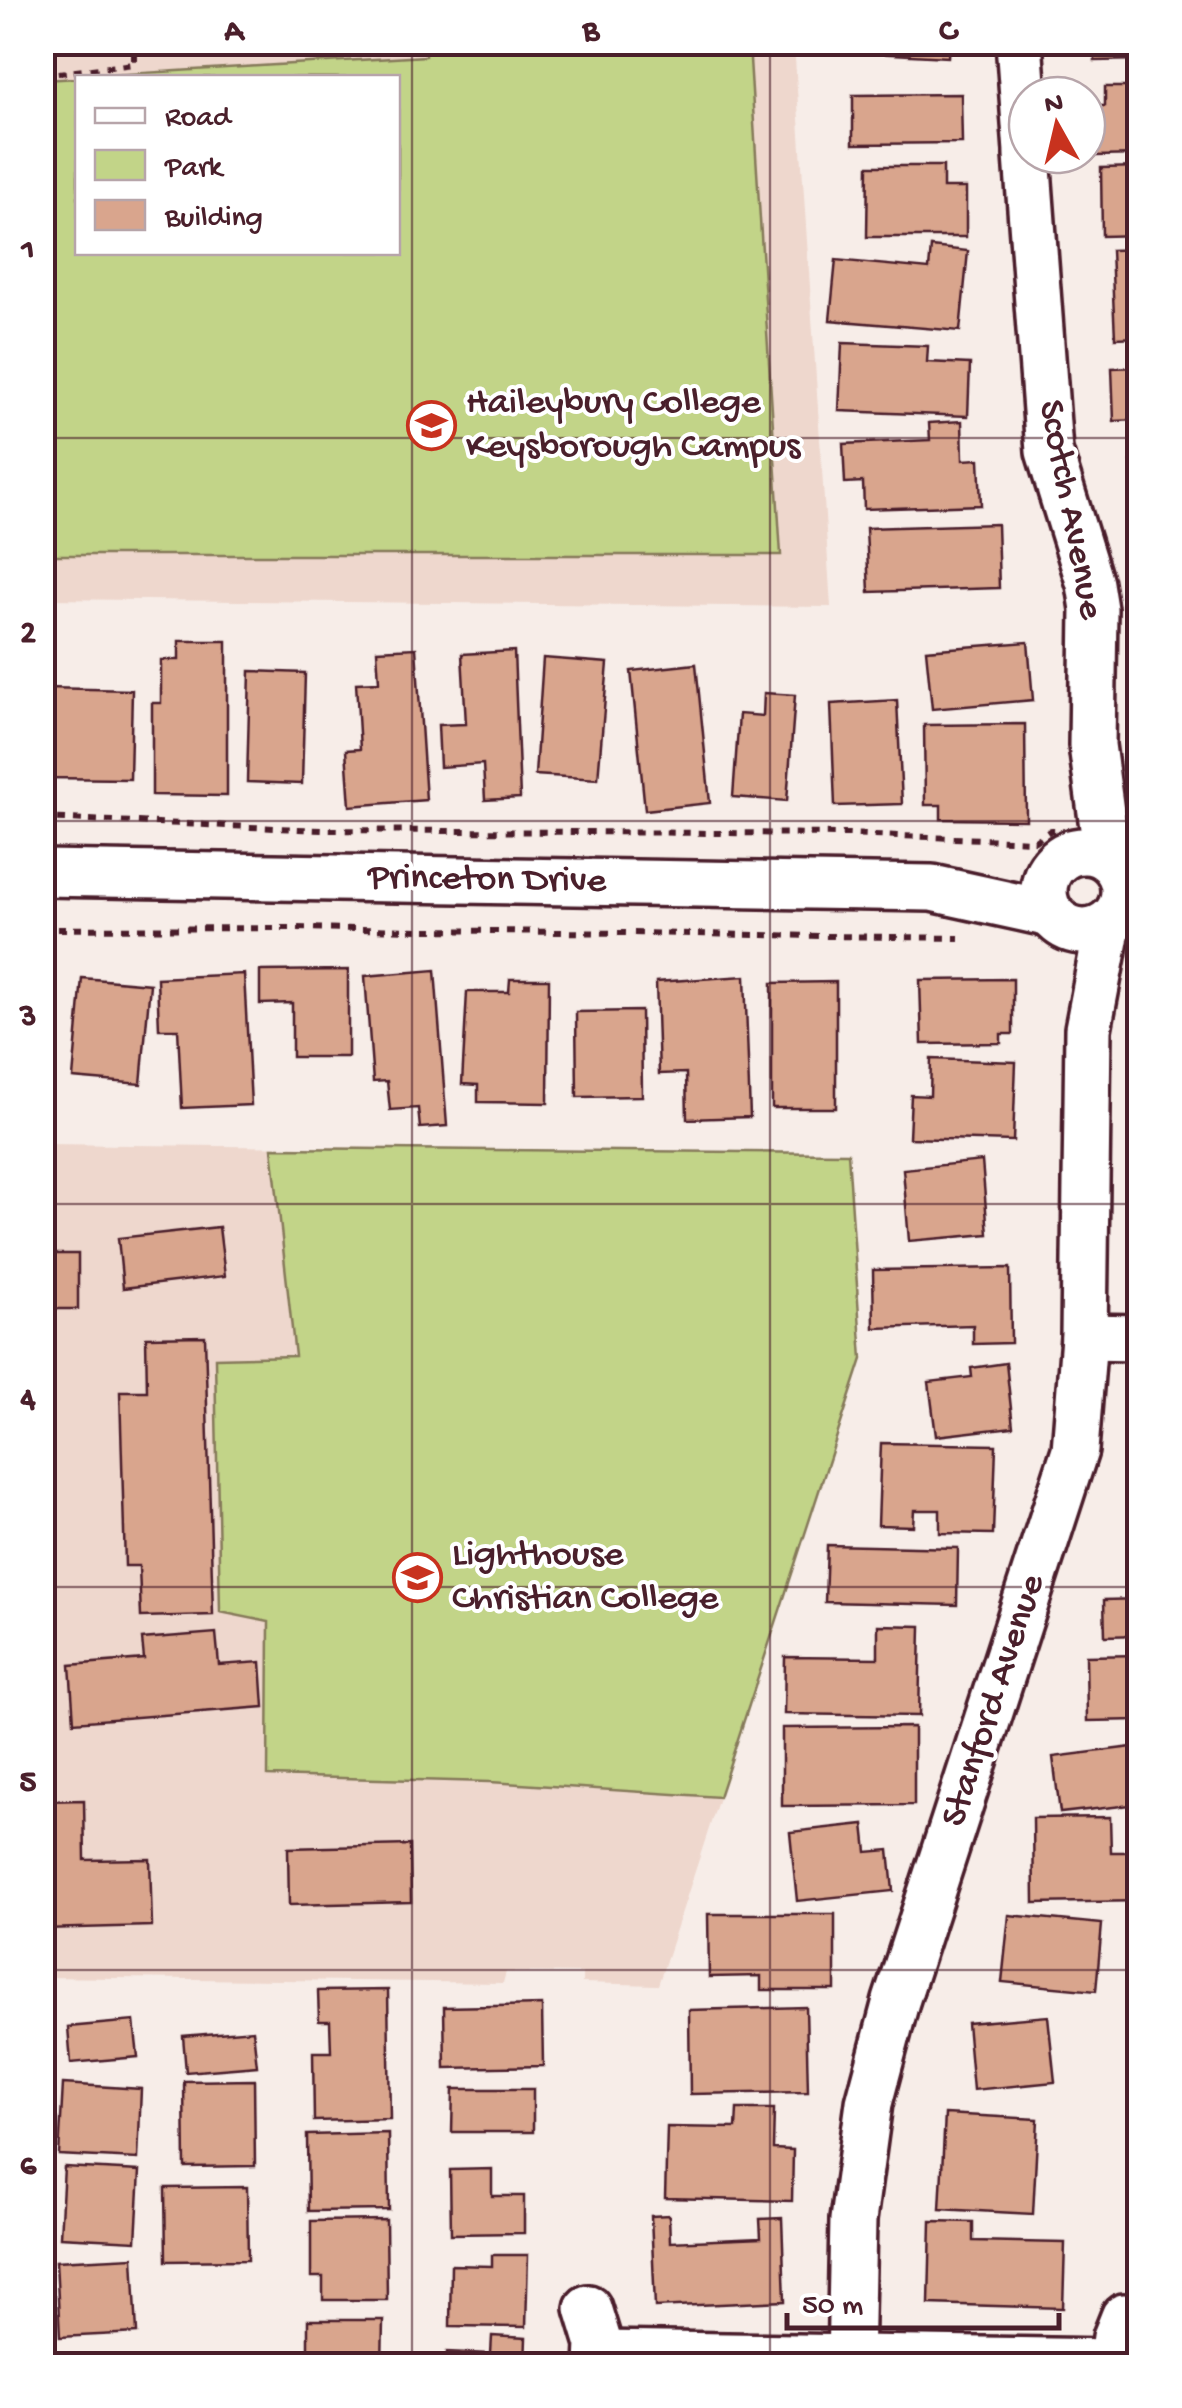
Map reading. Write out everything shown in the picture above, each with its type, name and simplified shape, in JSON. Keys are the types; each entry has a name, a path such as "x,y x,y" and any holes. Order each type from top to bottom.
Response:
{"street":[{"name":"Scotch Avenue","path":"1019,42 1021,75"},
{"name":"Scotch Avenue","path":"1029,175 1049,451 1090,584 1094,609 1092,746 1104,878"},
{"name":"Princeton Drive","path":"42,873 932,888 1104,878 1086,931 1019,905 932,888"},
{"name":"Stanford Avenue","path":"850,2362 853,2220 869,2104 896,2002 1070,1468 1080,1422 1088,1029 1104,878 1047,875 1044,888 1075,957 1088,1029"},
{"path":"1084,1337 1140,1338"},
{"path":"588,2308 597,2333 599,2360 1112,2364 1124,2317"}],"path":[{"path":"42,74 134,64 134,42"},
{"path":"42,818 322,830 847,834 1035,840 1051,830 1104,878"},
{"path":"42,929 293,928 970,938"}],"shaded area":[{"name":"Haileybury College Keysborough Campus","path":"43,43 794,43 831,607 43,599"},
{"name":"Lighthouse Christian College","path":"43,1144 848,1153 862,1359 658,1985 582,1983 582,1973 506,1972 503,1983 43,1977"}],"green space":[{"name":"Haileybury College Keysborough Campus","path":"425,43 749,43 781,555 52,555 43,80 75,78 75,255 400,255 400,75 112,75 425,56"},
{"path":"272,1148 848,1153 862,1359 719,1797 490,1782 268,1776 269,1622 220,1612 215,1358 295,1356"}],"building":[{"path":"816,42 949,42 948,57 816,50"},
{"path":"1094,42 1140,42 1140,60 1095,61"},
{"path":"1107,87 1140,87 1140,155 1107,156"},
{"path":"961,94 962,143 853,144 853,95"},
{"path":"868,166 943,166 943,188 966,188 966,237 867,237"},
{"path":"1140,167 1140,235 1102,236 1101,175 1107,175 1107,168"},
{"path":"931,247 968,251 960,331 830,320 836,260 929,269"},
{"path":"1140,249 1140,337 1115,338 1111,250"},
{"path":"842,343 928,346 927,362 970,364 968,416 839,411"},
{"path":"1140,367 1140,420 1114,421 1112,368"},
{"path":"962,421 963,460 979,459 981,505 864,509 863,482 845,483 843,444 930,440 929,423"},
{"path":"1140,458 1140,517 1134,517 1131,459"},
{"path":"997,524 999,588 869,592 866,528"},
{"path":"179,641 227,641 227,796 152,795 152,703 161,703 161,660 179,660"},
{"path":"1028,642 1033,700 932,709 926,650"},
{"path":"416,648 426,800 350,806 346,750 360,749 356,683 379,682 377,650"},
{"path":"514,651 520,798 485,800 483,764 440,767 438,725 466,724 462,654"},
{"path":"543,658 608,663 598,779 535,775"},
{"path":"696,664 710,803 645,810 631,671"},
{"path":"250,671 305,673 302,784 247,782"},
{"path":"45,688 132,690 130,779 43,778"},
{"path":"764,693 795,695 787,801 733,797 739,714 763,716"},
{"path":"897,700 902,804 835,806 831,704"},
{"path":"1025,724 1026,820 941,819 941,805 925,805 924,725"},
{"path":"348,970 348,1057 292,1057 292,1003 260,1004 260,971"},
{"path":"435,970 447,1126 420,1128 418,1108 390,1110 387,1081 373,1082 365,976"},
{"path":"244,974 251,1105 182,1108 178,1029 159,1029 157,978"},
{"path":"745,976 750,1117 687,1119 686,1073 659,1074 656,982"},
{"path":"82,978 150,984 141,1084 73,1078"},
{"path":"510,979 549,979 548,1103 478,1102 478,1085 462,1084 467,992 509,992"},
{"path":"1013,979 1013,1034 1001,1034 1001,1043 922,1044 920,980"},
{"path":"836,982 836,1108 772,1108 772,983"},
{"path":"641,1011 642,1096 577,1097 576,1012"},
{"path":"931,1059 1016,1062 1013,1141 909,1138 911,1095 930,1096"},
{"path":"982,1161 988,1234 909,1241 903,1169"},
{"path":"42,1171 51,1171 51,1254 78,1254 78,1309 42,1309"},
{"path":"219,1227 225,1276 123,1288 118,1238"},
{"path":"1010,1268 1011,1343 973,1344 973,1325 874,1328 873,1270"},
{"path":"205,1336 213,1615 141,1617 139,1566 125,1566 120,1391 147,1391 146,1337"},
{"path":"1006,1363 1013,1427 936,1436 929,1382 972,1377 971,1368"},
{"path":"881,1443 996,1445 993,1534 940,1533 940,1510 914,1510 913,1526 878,1525"},
{"path":"827,1545 958,1548 957,1605 825,1602"},
{"path":"1140,1599 1140,1635 1105,1636 1104,1600"},
{"path":"878,1625 921,1626 919,1716 784,1714 785,1657 878,1658"},
{"path":"216,1633 219,1665 261,1662 264,1707 74,1722 70,1665 144,1659 142,1639"},
{"path":"1140,1655 1140,1720 1087,1721 1086,1656"},
{"path":"914,1727 914,1805 782,1806 782,1728"},
{"path":"1140,1746 1140,1804 1060,1813 1053,1757"},
{"path":"84,1800 85,1860 150,1859 152,1926 42,1929 42,1801"},
{"path":"1110,1817 1111,1852 1140,1852 1140,1901 1034,1903 1033,1818"},
{"path":"864,1824 867,1852 889,1850 893,1891 797,1901 790,1832"},
{"path":"410,1845 411,1902 289,1905 288,1848"},
{"path":"708,1914 835,1914 835,1990 761,1990 761,1976 709,1977"},
{"path":"1009,1915 1102,1924 1096,1991 1002,1982"},
{"path":"388,1990 390,2119 314,2121 313,2052 331,2052 330,2021 319,2021 318,1991"},
{"path":"542,2005 543,2066 445,2068 444,2007"},
{"path":"806,2007 808,2092 690,2094 689,2010"},
{"path":"1048,2016 1055,2082 973,2090 967,2023"},
{"path":"134,2021 138,2057 71,2063 68,2027"},
{"path":"253,2030 257,2066 186,2072 183,2036"},
{"path":"254,2080 255,2166 185,2167 184,2081"},
{"path":"63,2084 141,2089 138,2159 59,2155"},
{"path":"453,2089 533,2089 533,2132 452,2132"},
{"path":"737,2109 774,2109 773,2149 793,2150 792,2201 665,2198 667,2127 736,2128"},
{"path":"945,2114 1038,2119 1033,2214 940,2209"},
{"path":"388,2133 389,2210 308,2211 307,2135"},
{"path":"64,2167 140,2171 136,2241 60,2237"},
{"path":"492,2169 492,2196 524,2196 524,2233 451,2234 450,2170"},
{"path":"247,2187 248,2260 166,2261 165,2188"},
{"path":"669,2215 670,2242 761,2238 760,2219 782,2218 785,2301 655,2307 651,2216"},
{"path":"386,2220 387,2300 323,2300 323,2277 311,2277 311,2221"},
{"path":"931,2221 973,2222 973,2241 1065,2243 1063,2308 929,2304"},
{"path":"492,2255 528,2255 526,2327 450,2326 451,2265 492,2266"},
{"path":"133,2257 137,2333 60,2337 56,2261"},
{"path":"308,2320 383,2320 382,2366 308,2366"},
{"path":"492,2336 526,2338 525,2366 446,2366 447,2352 491,2354"}],"place":[{"name":"Haileybury College Keysborough Campus","path":"431,426"},
{"name":"Lighthouse Christian College","path":"417,1578"}]}
